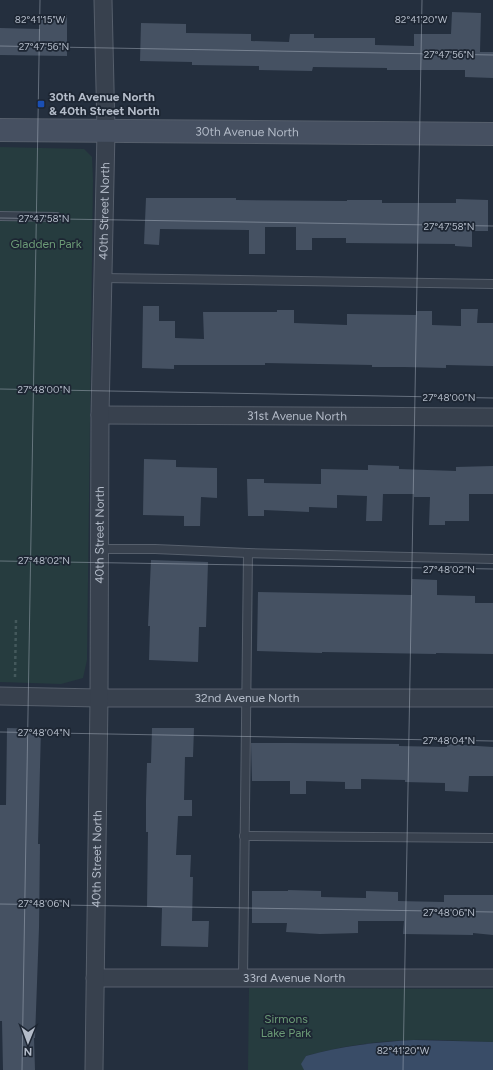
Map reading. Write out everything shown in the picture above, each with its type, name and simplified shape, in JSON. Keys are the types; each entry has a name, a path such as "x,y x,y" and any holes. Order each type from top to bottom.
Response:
{"street":[{"name":"40th Street North","path":"94,1070 99,698 100,415 106,131 103,0"},
{"name":"30th Avenue North","path":"0,130 493,134"},
{"name":"31st Avenue North","path":"100,415 493,417"},
{"name":"32nd Avenue North","path":"0,696 99,698 493,698"},
{"name":"33rd Avenue North","path":"95,978 493,978"}],"lane":[{"path":"0,216 57,217"},
{"path":"103,278 493,284"},
{"path":"100,549 155,549 248,553 493,559"},
{"path":"243,978 248,553"},
{"path":"244,836 493,838"}],"path":[{"path":"15,677 16,620"}],"green space":[{"name":"Gladden Park","path":"0,147 84,149 92,157 93,180 87,660 83,678 61,684 0,682"},
{"name":"Sirmons Lake Park","path":"249,988 493,989 493,1042 423,1040 372,1043 332,1049 306,1056 302,1064 304,1070 248,1070"}],"water":[{"path":"414,1040 493,1042 493,1070 304,1070 301,1064 306,1056 346,1047 373,1043"}],"building":[{"path":"452,12 481,13 480,52 493,52 493,78 465,77 465,70 387,70 387,68 313,67 312,71 259,70 259,66 192,65 192,62 140,61 141,23 186,24 186,33 251,34 251,41 289,42 290,34 314,34 314,38 375,38 375,45 414,46 414,34 451,34"},
{"path":"40,15 67,15 67,56 0,55 0,28 40,29"},
{"path":"146,198 236,198 236,200 347,201 382,200 382,203 456,203 456,199 488,200 488,231 472,231 472,247 455,246 455,244 346,243 346,238 312,238 312,250 296,250 296,227 265,227 265,254 249,254 249,230 160,229 159,245 144,244"},
{"path":"143,306 159,306 159,321 175,321 175,338 204,339 203,312 277,312 277,310 294,310 294,323 347,325 347,314 416,315 416,311 432,311 432,325 461,326 461,309 478,309 477,323 493,323 493,366 446,365 446,368 265,363 265,365 174,365 174,369 142,368"},
{"path":"144,459 176,460 176,467 217,468 217,498 201,497 200,526 184,526 184,516 143,515"},
{"path":"368,465 399,466 399,469 456,471 456,467 493,466 493,494 469,494 469,521 445,521 445,525 429,525 430,497 414,497 414,494 383,494 382,521 366,521 367,496 337,495 337,508 309,507 309,512 264,510 264,516 248,516 247,479 264,479 264,483 321,484 321,469 368,470"},
{"path":"151,560 208,562 206,627 199,627 198,662 149,660 150,626 148,626"},
{"path":"412,579 437,580 437,595 475,596 475,603 493,603 493,654 257,651 258,592 412,595"},
{"path":"7,728 41,729 38,844 40,844 39,928 34,1038 35,1070 3,1070 2,1021 0,1021 0,805 6,805"},
{"path":"152,728 194,728 193,757 185,757 184,800 192,800 192,816 178,816 176,855 191,855 190,877 193,877 192,921 209,921 208,947 161,946 162,908 147,907 147,763 151,763"},
{"path":"251,743 399,744 399,746 447,747 447,744 493,747 493,776 469,776 468,792 445,791 445,783 361,779 361,789 345,789 345,782 306,781 306,794 290,794 290,781 252,781"},
{"path":"252,891 321,891 321,897 366,898 366,891 398,892 398,901 444,902 444,895 493,895 493,935 473,933 473,935 403,934 404,921 358,921 358,933 320,934 286,932 287,923 252,923"}],"place":[{"name":"30th Avenue North & 40th Street North","path":"41,104"}]}
